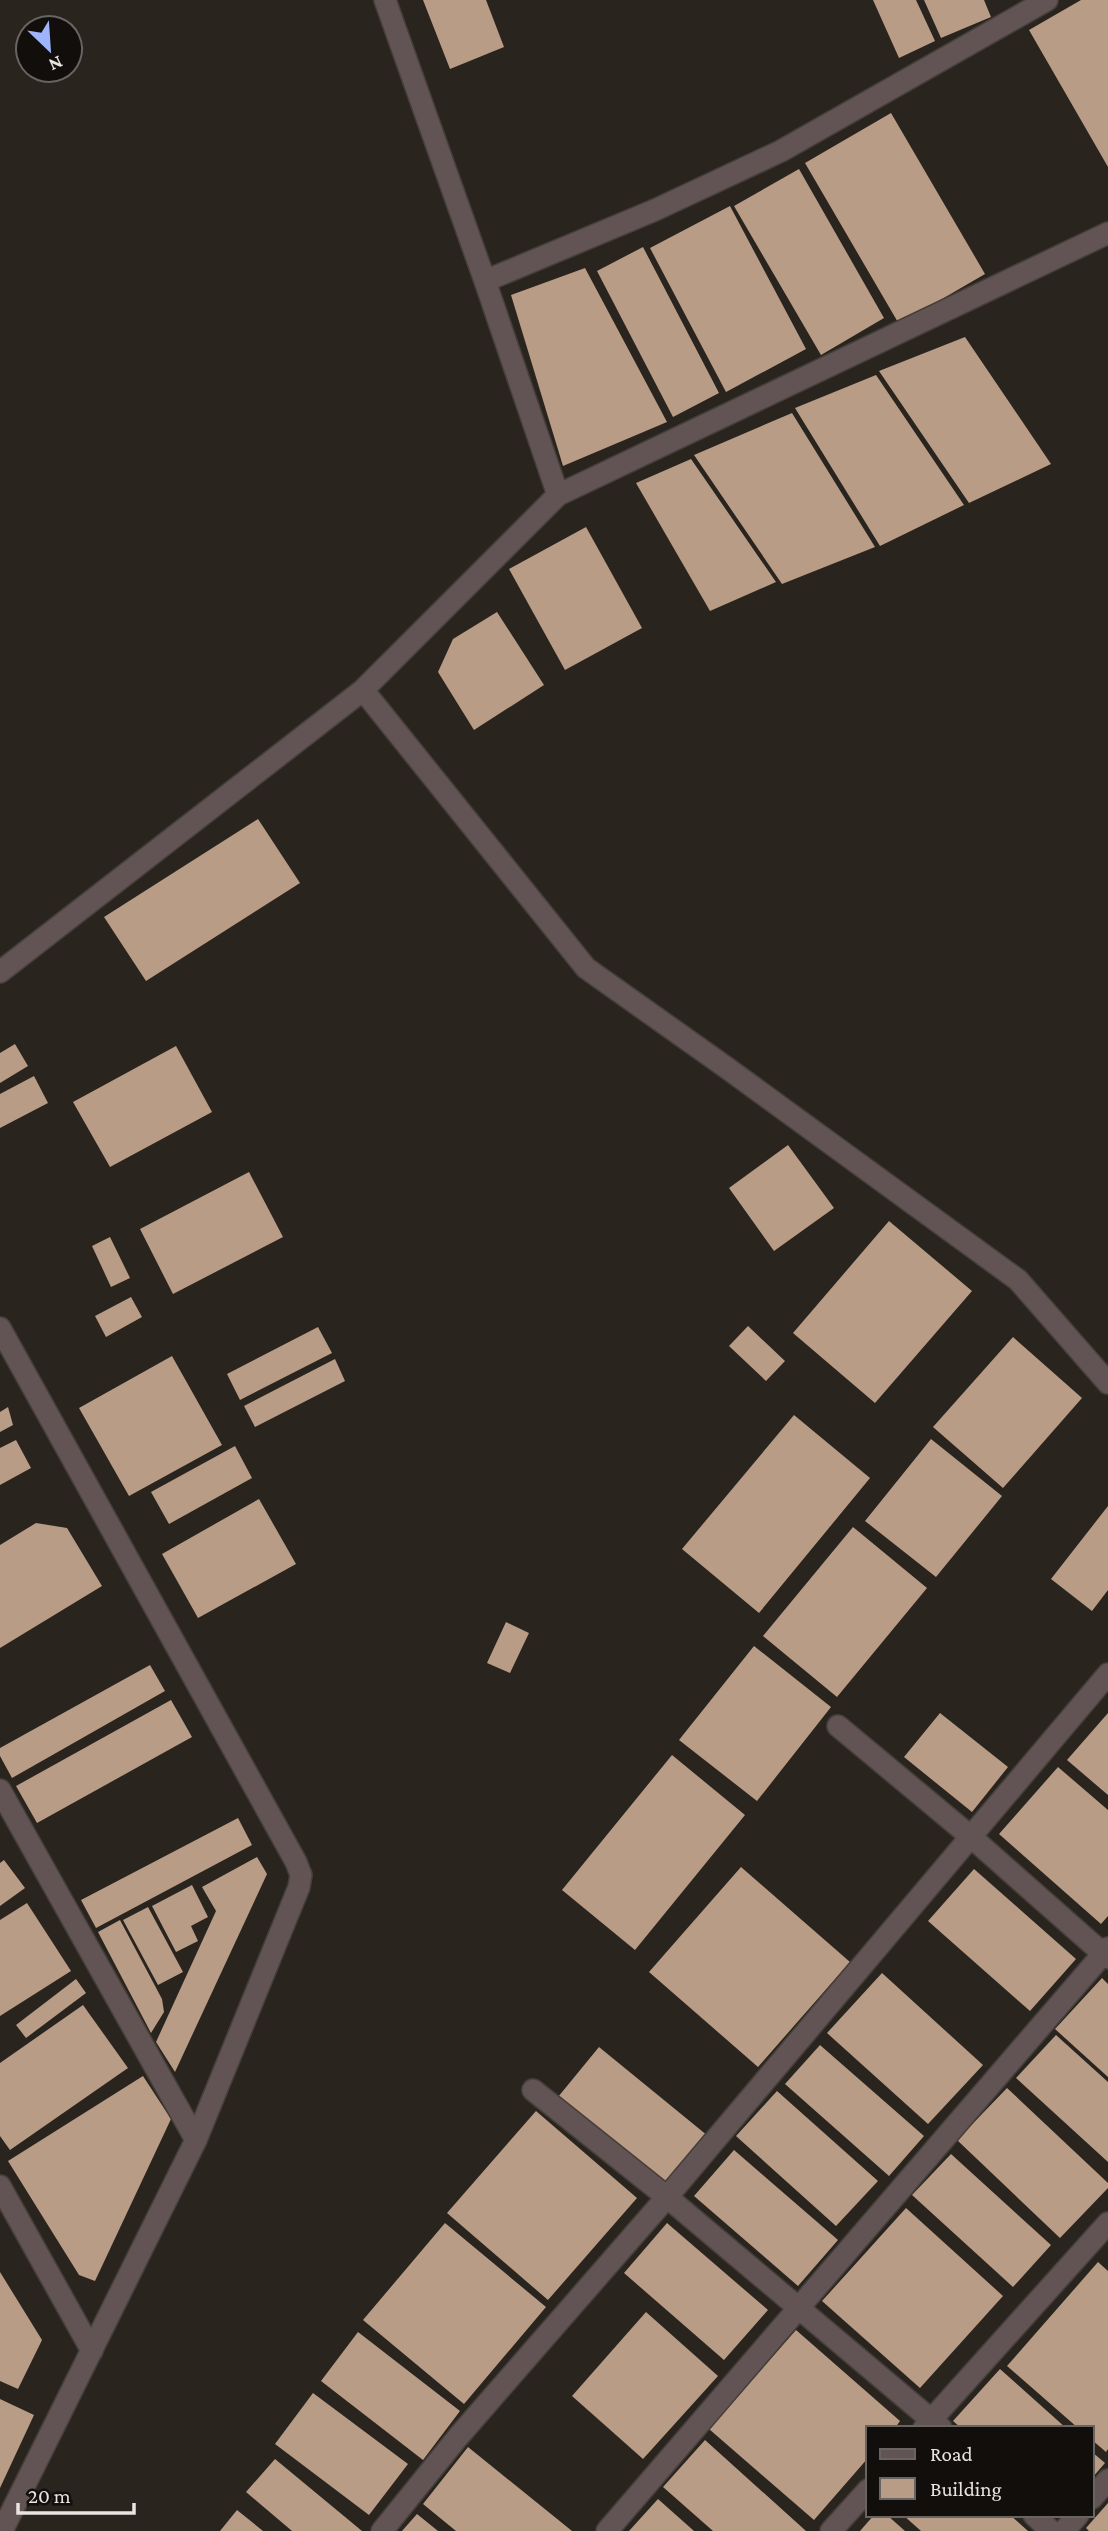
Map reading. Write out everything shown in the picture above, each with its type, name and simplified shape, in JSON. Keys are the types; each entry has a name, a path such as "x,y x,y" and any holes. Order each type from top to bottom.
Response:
{"street":[{"path":"385,0 558,495"},
{"path":"485,281 654,210 781,151 1047,0"},
{"path":"0,972 363,690 558,495 1108,233"},
{"path":"363,690 586,968 1018,1280 1108,1383"},
{"path":"0,1328 292,1854 301,1875 299,1887 196,2140 2,2531"},
{"path":"382,2531 458,2437 667,2197 1108,1674"},
{"path":"607,2531 1106,1953 838,1726"},
{"path":"0,1790 196,2140"},
{"path":"533,2090 667,2197 932,2425 1108,2223"},
{"path":"0,2186 92,2351"},
{"path":"1094,2496 1108,2480"},
{"path":"831,2531 866,2492"},
{"path":"1036,2517 1051,2531"},
{"path":"1064,2531 1076,2517"}],"building":[{"path":"423,0 486,0 504,47 450,69"},
{"path":"873,0 916,0 935,41 899,58"},
{"path":"924,0 984,0 991,17 941,38"},
{"path":"1081,0 1108,0 1108,167 1029,30"},
{"path":"891,113 985,274 899,324 805,163"},
{"path":"799,169 884,318 821,355 734,206"},
{"path":"730,206 806,349 726,392 650,248"},
{"path":"643,247 719,393 673,417 597,271"},
{"path":"585,268 667,422 563,466 511,295"},
{"path":"965,337 1051,464 969,503 879,371"},
{"path":"876,375 964,505 880,546 795,408"},
{"path":"792,413 875,547 782,584 694,455"},
{"path":"691,459 776,582 710,611 636,483"},
{"path":"586,527 642,628 565,670 509,569"},
{"path":"497,612 544,685 474,730 438,672 453,639"},
{"path":"258,819 300,883 146,981 104,917"},
{"path":"15,1044 28,1066 0,1083 0,1053"},
{"path":"176,1046 212,1112 110,1167 73,1102"},
{"path":"34,1076 48,1103 0,1128 0,1094"},
{"path":"788,1145 834,1208 774,1251 729,1188"},
{"path":"249,1172 283,1237 173,1294 140,1229"},
{"path":"889,1221 972,1291 875,1403 793,1333"},
{"path":"110,1237 130,1278 111,1287 92,1246"},
{"path":"131,1297 142,1317 106,1337 95,1316"},
{"path":"748,1326 785,1361 766,1381 729,1346"},
{"path":"318,1327 332,1353 240,1400 227,1374"},
{"path":"1013,1337 1082,1398 1003,1488 933,1427"},
{"path":"172,1356 222,1445 129,1496 79,1408"},
{"path":"335,1359 345,1381 255,1427 244,1406"},
{"path":"8,1407 13,1425 0,1432 0,1412"},
{"path":"794,1415 870,1478 759,1613 682,1549"},
{"path":"931,1439 1002,1496 936,1577 865,1521"},
{"path":"16,1440 31,1468 0,1485 0,1448"},
{"path":"235,1446 252,1478 169,1524 151,1492"},
{"path":"259,1499 296,1564 198,1618 162,1554"},
{"path":"1108,1506 1108,1590 1092,1611 1051,1579"},
{"path":"36,1523 67,1528 102,1586 0,1648 0,1545"},
{"path":"853,1527 927,1588 837,1697 763,1636"},
{"path":"506,1622 529,1633 510,1673 487,1663"},
{"path":"754,1646 831,1707 757,1801 679,1740"},
{"path":"150,1665 165,1691 12,1778 0,1756 0,1748"},
{"path":"171,1700 192,1737 37,1823 16,1786"},
{"path":"940,1713 1008,1767 972,1812 904,1757"},
{"path":"1108,1713 1108,1795 1067,1760"},
{"path":"672,1755 745,1815 635,1950 562,1890"},
{"path":"1058,1767 1108,1810 1108,1916 1101,1924 999,1834"},
{"path":"238,1818 252,1845 96,1928 81,1900"},
{"path":"257,1857 267,1874 175,2072 156,2042 216,1911 202,1887"},
{"path":"4,1860 25,1888 0,1906 0,1863"},
{"path":"741,1867 850,1962 758,2067 649,1972"},
{"path":"974,1869 1076,1959 1030,2011 928,1921"},
{"path":"192,1885 208,1917 191,1926 198,1941 176,1952 152,1906"},
{"path":"27,1903 71,1971 0,2016 0,1920"},
{"path":"148,1907 183,1972 158,1985 123,1920"},
{"path":"120,1920 162,1999 164,2012 151,2033 98,1932"},
{"path":"882,1973 983,2065 928,2124 827,2033"},
{"path":"1102,1978 1108,1984 1108,2077 1055,2029"},
{"path":"76,1979 86,1993 26,2038 16,2025"},
{"path":"83,2005 128,2068 10,2150 0,2136 0,2063"},
{"path":"1056,2035 1108,2082 1108,2162 1016,2078"},
{"path":"820,2045 924,2136 889,2176 785,2084"},
{"path":"599,2047 708,2136 667,2186 558,2097"},
{"path":"143,2076 171,2119 95,2281 79,2275 8,2161"},
{"path":"1007,2088 1108,2183 1108,2188 1060,2238 957,2140"},
{"path":"777,2091 878,2181 836,2226 736,2136"},
{"path":"536,2111 637,2198 548,2300 447,2213"},
{"path":"734,2150 838,2240 798,2286 694,2196"},
{"path":"951,2154 1051,2245 1013,2287 912,2195"},
{"path":"906,2208 1003,2296 920,2388 822,2301"},
{"path":"445,2223 546,2307 464,2404 363,2320"},
{"path":"667,2223 768,2310 724,2360 624,2273"},
{"path":"1098,2262 1108,2271 1106,2452 1094,2442 1094,2426 1076,2426 1007,2366"},
{"path":"0,2272 42,2340 18,2389 0,2381"},
{"path":"646,2312 718,2376 643,2459 572,2396"},
{"path":"796,2330 900,2421 896,2426 866,2426 866,2460 814,2520 709,2429"},
{"path":"358,2332 460,2411 423,2460 321,2381"},
{"path":"1000,2369 1064,2426 959,2426 953,2421"},
{"path":"313,2393 408,2464 369,2515 275,2444"},
{"path":"0,2399 34,2415 0,2488"},
{"path":"705,2440 806,2531 713,2531 663,2487"},
{"path":"468,2447 572,2531 456,2531 423,2504"},
{"path":"1094,2454 1105,2463 1094,2476"},
{"path":"275,2459 362,2531 292,2531 246,2492"},
{"path":"658,2499 694,2531 629,2531"},
{"path":"1108,2503 1108,2531 1089,2531 1086,2528"},
{"path":"237,2510 263,2531 220,2531"},
{"path":"417,2514 438,2531 402,2531"},
{"path":"872,2517 889,2517 905,2531 860,2531"},
{"path":"905,2517 1012,2517 1028,2531 921,2531"}]}
